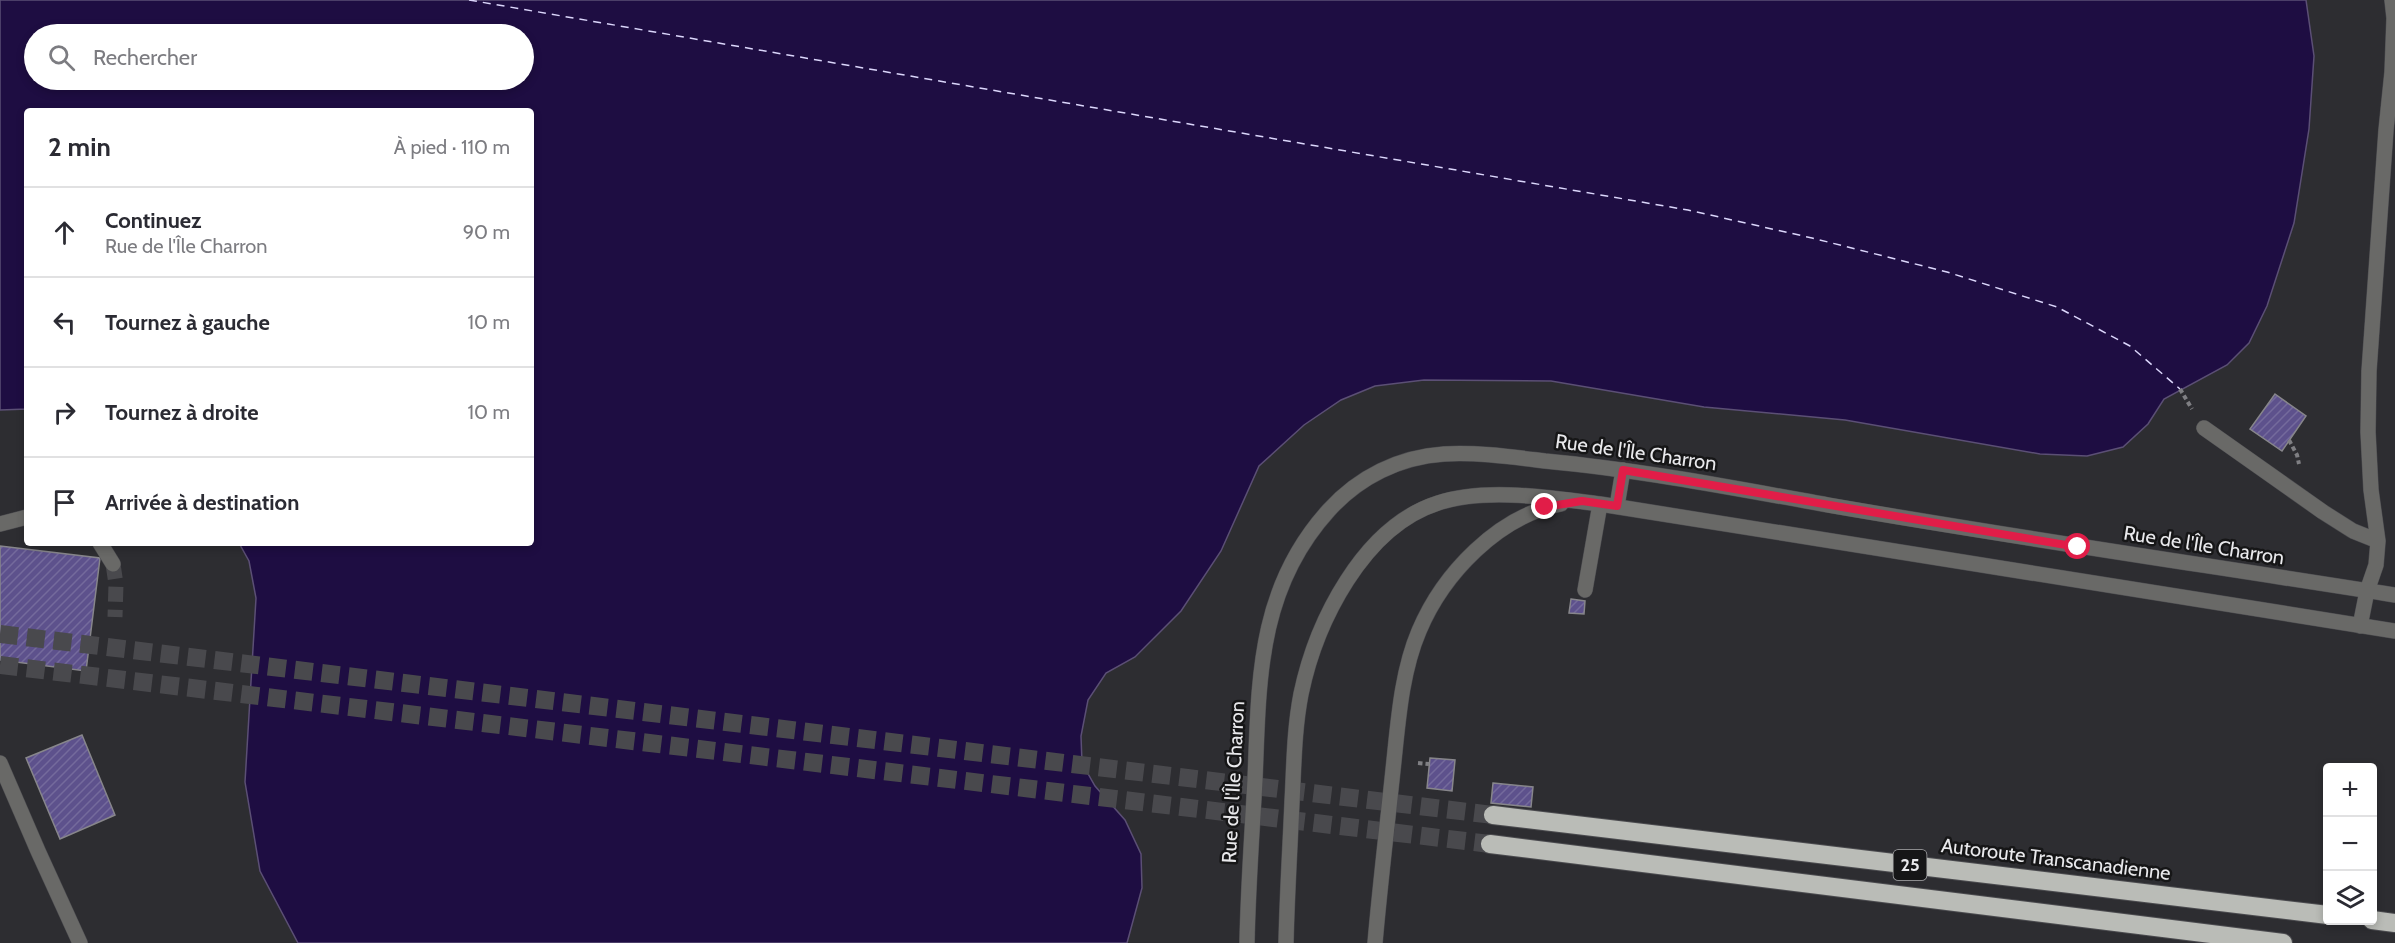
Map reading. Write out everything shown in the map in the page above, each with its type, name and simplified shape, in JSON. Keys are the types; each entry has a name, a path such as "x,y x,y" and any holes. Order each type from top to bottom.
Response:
{"highway":[{"name":"Autoroute Transcanadienne","path":"1493,815 2323,914"},
{"name":"25","path":"1490,844 2283,943"},
{"path":"2377,921 2395,923"}],"street":[{"path":"2360,626 2367,591 2376,565 2378,541 2370,466 2369,371 2395,18 2392,0"},
{"path":"2204,428 2323,512 2353,531 2378,541"},
{"name":"Rue de l'Île Charron","path":"1247,943 1263,645 1280,590 1311,532 1329,509 1354,486 1395,464 1420,457 1448,454 1504,456 1623,470 2021,538 2395,595"},
{"path":"1617,506 1623,470"},
{"path":"1286,943 1295,736 1301,694 1312,655 1346,583 1367,553 1386,532 1412,514 1438,502 1467,496 1500,495 1582,501 2395,631"},
{"path":"1375,943 1403,694 1409,663 1422,625 1442,589 1466,561 1497,534 1526,514 1552,506 1582,501"},
{"path":"1586,590 1600,504"},
{"path":"0,524 24,518"},
{"path":"102,546 113,564"},
{"path":"0,762 80,943"}],"path":[{"path":"2289,440 2297,455 2301,472"}],"shaded area":[{"path":"0,0 2306,0 2314,56 2309,129 2294,223 2267,306 2249,343 2227,365 2164,399 2148,424 2123,447 2087,456 2040,454 1845,420 1704,407 1551,381 1424,380 1375,386 1341,400 1304,425 1259,466 1221,551 1181,611 1135,657 1106,673 1088,700 1081,736 1082,763 1095,786 1125,820 1141,854 1142,888 1127,943 298,943 260,871 245,782 256,598 249,561 241,546 534,546 534,108 24,108 24,409 0,410"}],"building":[{"path":"2275,394 2306,416 2282,451 2250,429"},
{"path":"0,546 100,558 86,671 0,660"},
{"path":"1571,599 1585,601 1584,614 1569,613"},
{"path":"82,735 115,815 60,839 26,758"},
{"path":"1430,758 1455,760 1452,791 1427,788"},
{"path":"1493,783 1533,787 1531,807 1491,803"}],"ferry route":[{"path":"469,0 1688,210 1812,238 1947,272 2057,307 2130,346 2180,389"}],"tunnel":[{"path":"113,564 116,584 115,617"},
{"path":"0,634 1493,815"},
{"path":"0,665 1490,844"}],"route":[{"path":"1545,507 1582,501 1617,506 1623,470 1660,474 1826,505 2078,547"}]}
